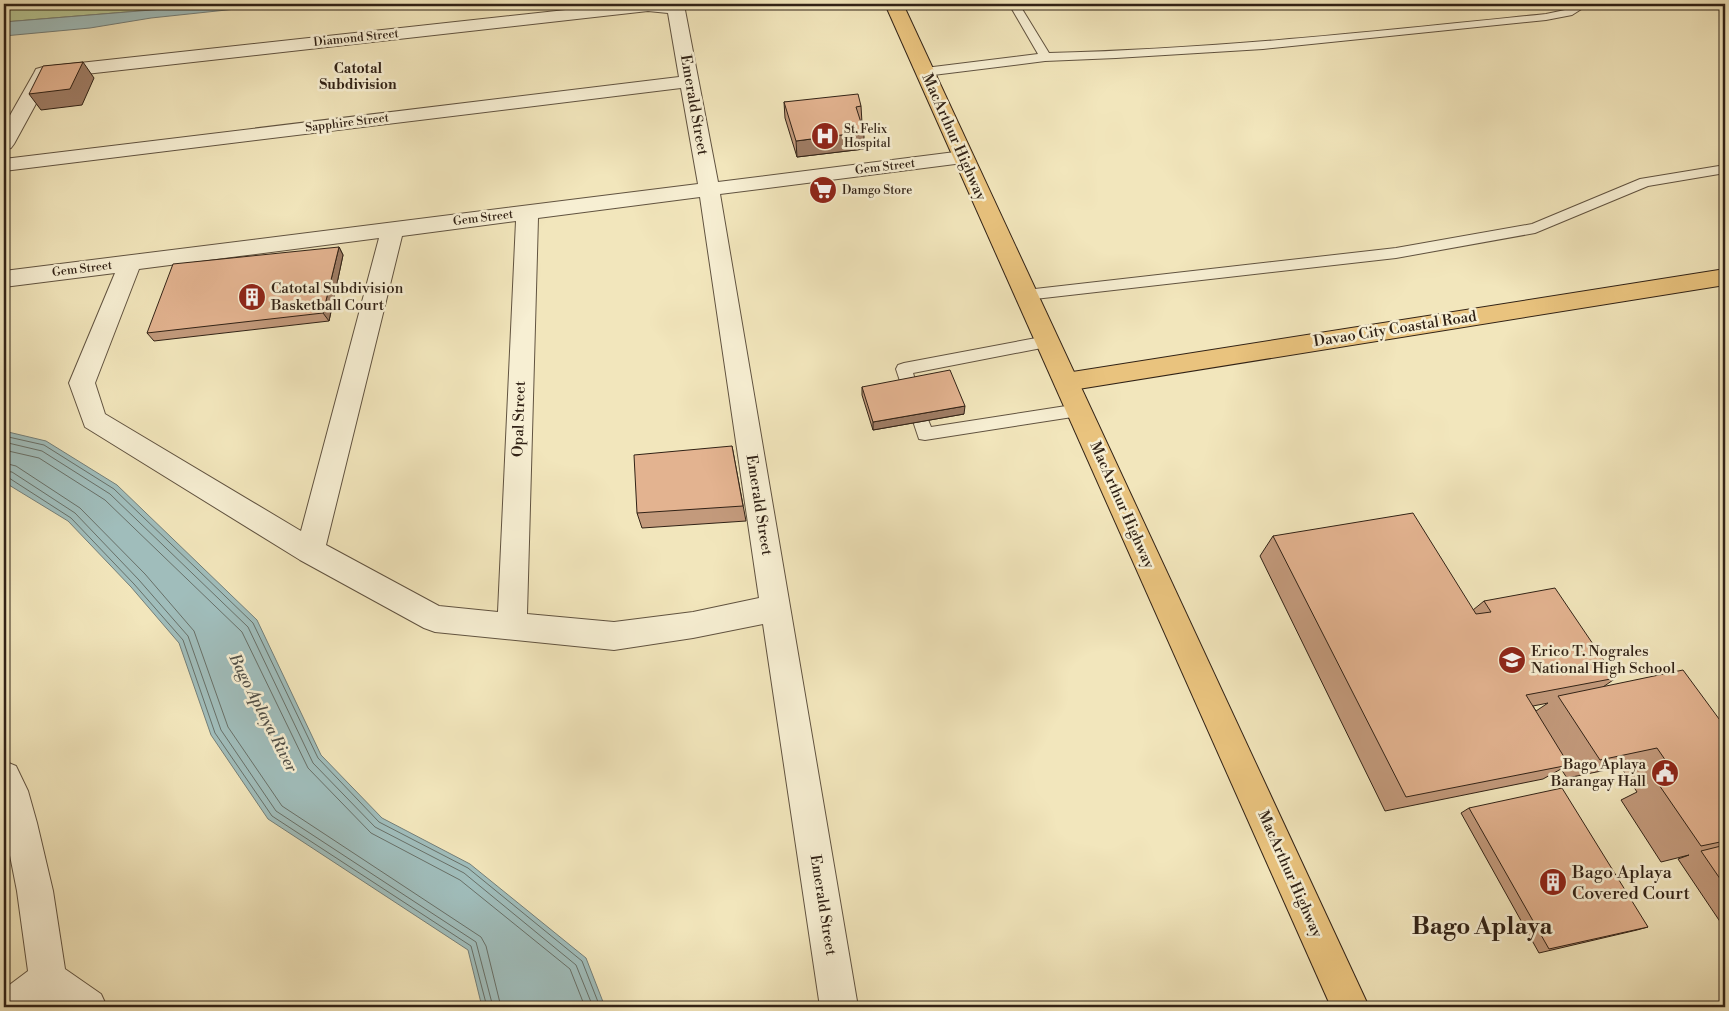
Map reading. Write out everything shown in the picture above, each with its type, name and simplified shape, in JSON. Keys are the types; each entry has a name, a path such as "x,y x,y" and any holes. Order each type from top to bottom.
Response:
{"main road":[{"name":"MacArthur Highway","path":"894,4 1350,1007"},
{"name":"Davao City Coastal Road","path":"1072,396 1725,277"}],"street":[{"name":"Diamond Street","path":"4,144 43,73 638,7 659,6 669,8"},
{"name":"Emerald Street","path":"669,8 676,10 678,15 709,189 839,1007"},
{"name":"Sapphire Street","path":"4,165 690,81"},
{"name":"Gem Street","path":"4,279 963,157"},
{"name":"Opal Street","path":"512,626 527,212"},
{"path":"310,552 392,230"},
{"path":"130,263 82,383 94,420 310,552 435,619 614,636 692,625 775,608"},
{"path":"4,777 9,786 20,820 36,888 48,979 88,1007"},
{"path":"10,1007 48,979"}],"lane":[{"path":"1014,4 1046,57"},
{"path":"924,72 1046,57 1116,55 1263,46 1498,22 1568,13 1577,8 1576,4"},
{"path":"1026,295 1396,253 1535,228 1646,182 1725,170"},
{"path":"910,386 904,369 1048,342"},
{"path":"921,421 925,434 1072,396"}],"green space":[{"path":"4,4 225,4 4,22"}],"water":[{"path":"225,4 283,4 151,18 90,28 4,36 4,22"},
{"name":"Bago Aplaya River","path":"4,431 46,441 117,485 257,620 321,755 382,818 470,864 586,958 605,1007 482,1007 468,950 268,819 211,735 179,643 131,587 68,521 4,482"}],"building":[{"path":"83,62 70,89 29,94 43,66"},
{"path":"858,94 861,106 856,107 864,132 796,141 784,102"},
{"name":"Catotal Subdivision Basketball Court","path":"339,247 323,313 147,333 173,264"},
{"path":"950,370 965,406 873,422 862,387"},
{"path":"732,446 743,506 637,513 634,455"},
{"path":"1413,513 1476,614 1491,612 1484,601 1555,588 1616,678 1526,695 1569,765 1406,797 1273,536"},
{"path":"1683,670 1725,727 1725,841 1701,846 1657,782 1677,777 1657,748 1600,760 1558,696"},
{"name":"Bago Aplaya Covered Court","path":"1562,788 1648,927 1549,949 1469,808"},
{"path":"1725,845 1725,886 1701,851"}],"place":[{"name":"St. Felix Hospital","path":"825,136"},
{"name":"Damgo Store","path":"823,190"},
{"name":"Catotal Subdivision Basketball Court","path":"252,297"},
{"name":"Erico T. Nograles National High School","path":"1512,660"},
{"name":"Bago Aplaya Barangay Hall","path":"1665,773"},
{"name":"Bago Aplaya Covered Court","path":"1553,882"}],"district":[{"name":"Catotal Subdivision","path":"358,78"},
{"name":"Bago Aplaya","path":"1482,927"}]}
